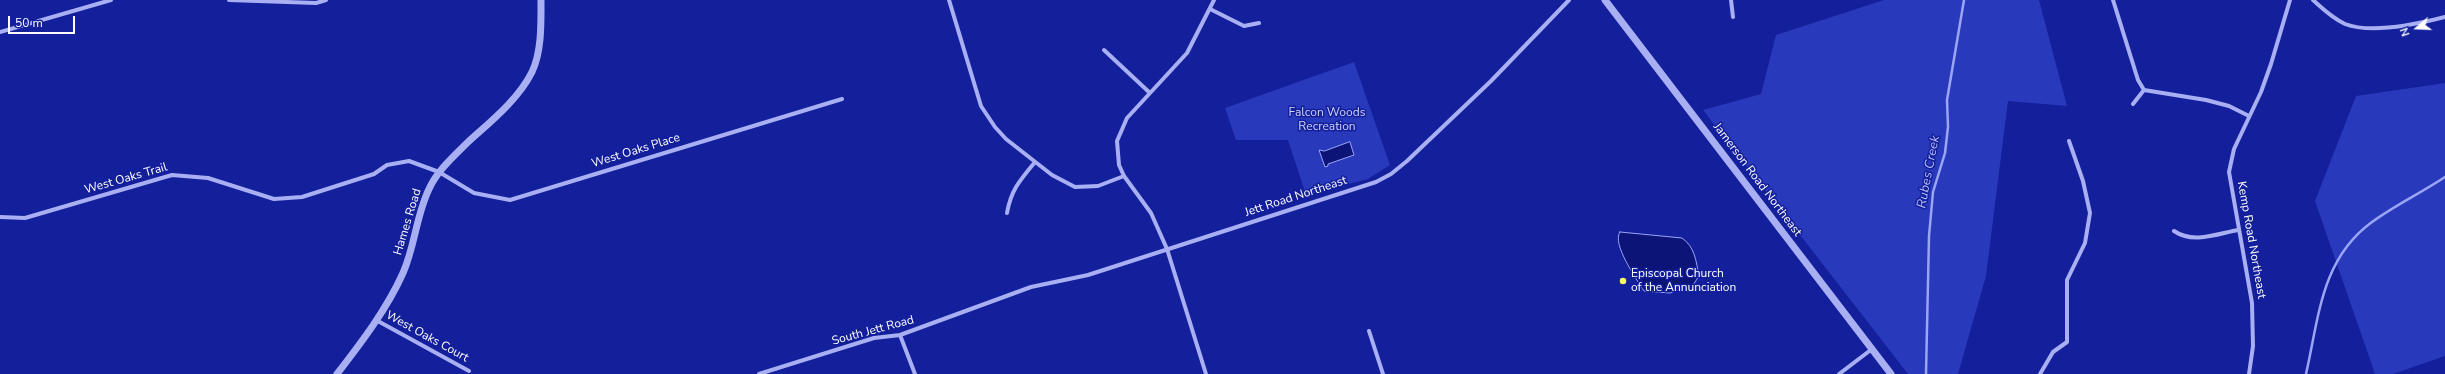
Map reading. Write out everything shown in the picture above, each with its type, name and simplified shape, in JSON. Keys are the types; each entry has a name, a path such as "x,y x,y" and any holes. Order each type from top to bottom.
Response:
{"street":[{"path":"0,32 111,0"},
{"path":"230,0 316,3 326,0"},
{"name":"Hames Road","path":"337,374 376,320 403,273 414,245 423,203 439,172 516,96 532,71 539,45 541,0"},
{"path":"949,0 984,112 1006,139 1052,175 1075,186 1098,186 1124,176"},
{"path":"1206,374 1167,249 1151,213 1124,176 1117,152 1119,133 1127,118 1187,53 1214,0"},
{"name":"Jett Road Northeast","path":"968,310 1031,286 1088,275 1376,182 1391,174 1491,81 1569,0"},
{"name":"Jamerson Road Northeast","path":"1605,0 1891,374"},
{"path":"1731,0 1733,18"},
{"path":"2113,0 2138,80 2144,90 2212,101 2229,106 2249,116"},
{"name":"Kemp Road Northeast","path":"2249,374 2253,320 2229,172 2234,149 2261,92 2271,64 2290,0"},
{"path":"2313,0 2336,19 2361,28 2411,24 2445,17"},
{"path":"1210,9 1244,26 1259,23"},
{"path":"1104,50 1150,93"},
{"path":"2133,104 2144,90"},
{"name":"West Oaks Place","path":"439,172 474,192 510,200 842,99"},
{"path":"2040,374 2052,352 2067,342 2067,280 2085,243 2090,221 2088,196 2069,141"},
{"name":"West Oaks Trail","path":"0,217 25,218 172,176 208,178 274,199 302,197 374,174 387,165 409,161 439,172"},
{"path":"1007,213 1010,197 1017,184 1035,162"},
{"path":"2174,231 2184,237 2196,238 2238,230"},
{"name":"South Jett Road","path":"759,374 874,338 900,335 968,310"},
{"name":"West Oaks Court","path":"376,320 469,371"},
{"path":"1369,331 1383,374"},
{"path":"900,335 915,374"},
{"path":"1839,374 1872,349"}],"green space":[{"path":"1884,0 2039,0 2067,106 2008,101 1986,276 1958,374 1908,374 1703,110 1761,94 1776,35"},
{"name":"Falcon Woods Recreation","path":"1354,62 1390,165 1368,179 1306,195 1288,140 1236,140 1225,108"},
{"path":"2445,83 2445,356 2393,374 2375,374 2315,201 2356,96"}],"shaded area":[{"path":"1350,142 1354,155 1328,164 1328,166 1325,167 1319,150 1324,151"},
{"path":"1620,232 1682,238 1692,250 1696,260 1699,276 1693,285 1670,293 1644,291 1622,253 1618,237"}],"waterway":[{"name":"Rubes Creek","path":"1926,374 1929,236 1933,192 1945,153 1948,127 1947,100 1964,0"},
{"path":"2306,374 2319,311 2325,290 2332,271 2342,253 2355,237 2372,222 2445,177"}],"place":[{"name":"Episcopal Church of the Annunciation","path":"1623,281"}]}
